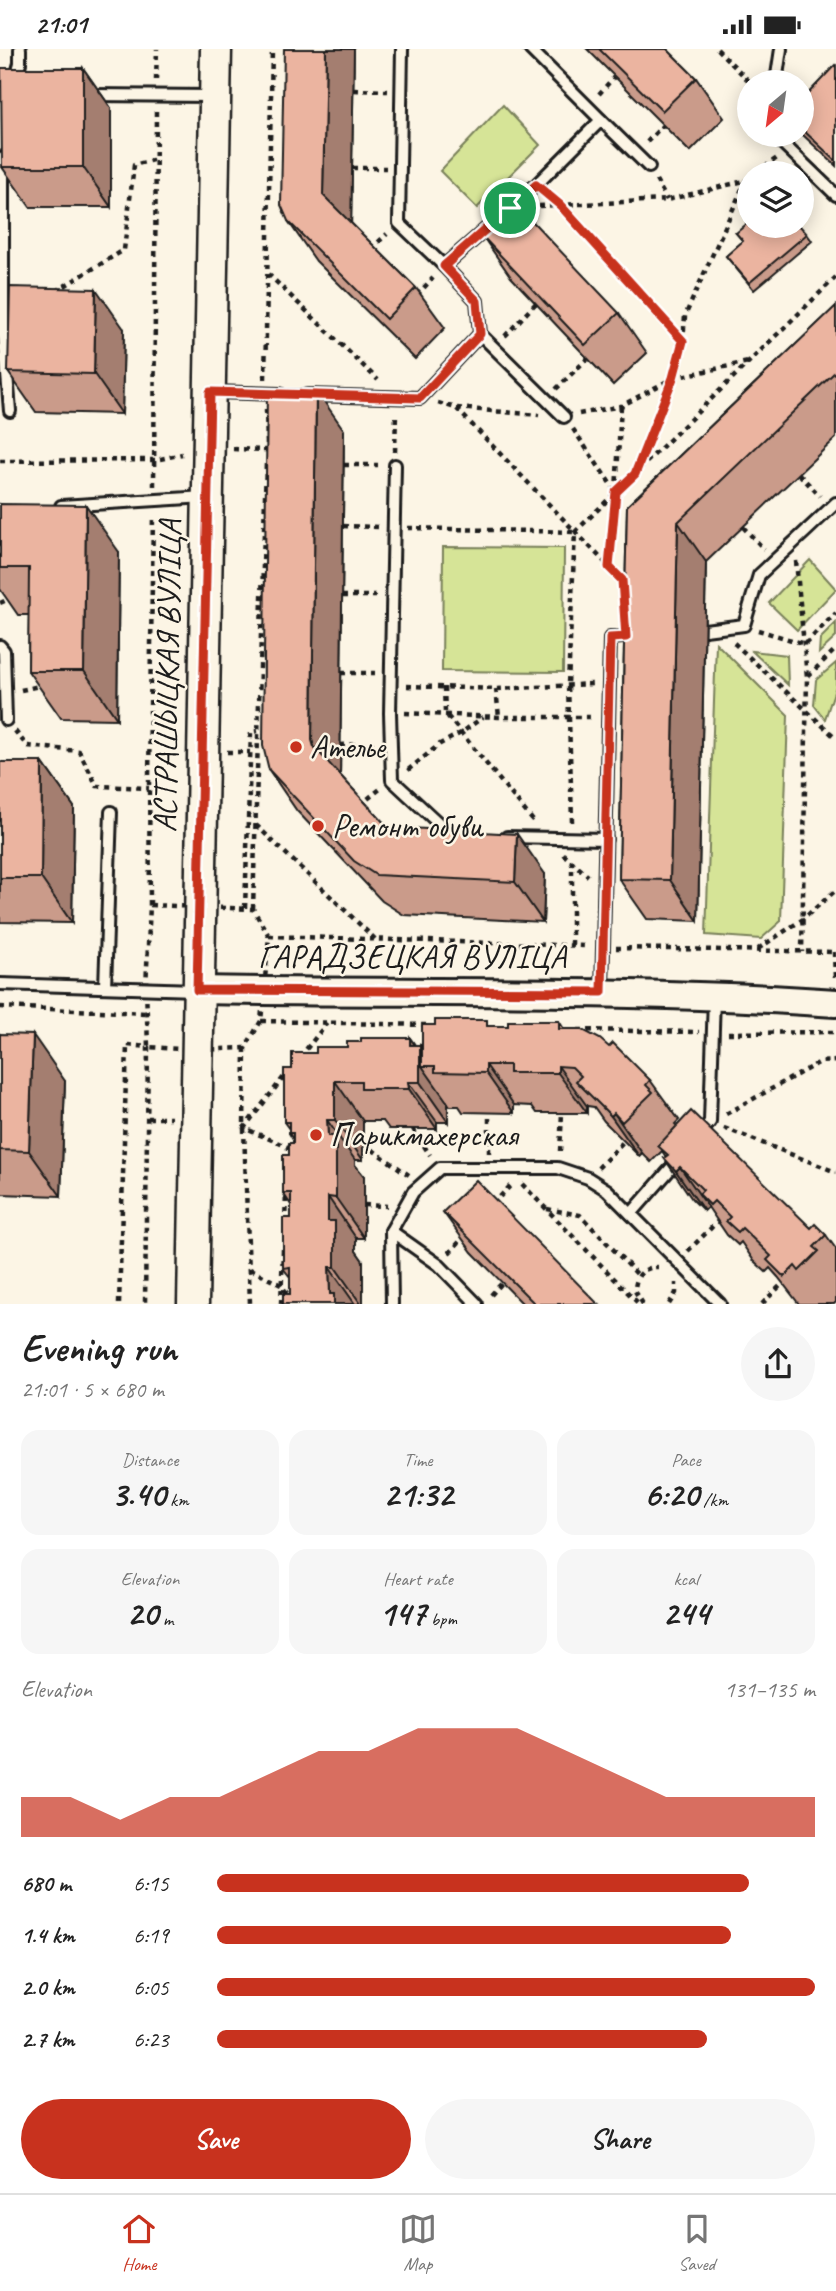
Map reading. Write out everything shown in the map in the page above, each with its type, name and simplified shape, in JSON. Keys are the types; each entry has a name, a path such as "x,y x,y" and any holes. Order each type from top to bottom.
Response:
{"main road":[{"name":"АСТРАШЫЦКАЯ ВУЛІЦА","path":"193,1304 216,49"}],"street":[{"name":"ГАРАДЗЕЦКАЯ ВУЛІЦА","path":"197,990 602,992 714,995 836,1003"}],"lane":[{"path":"12,94 20,63 20,49"},
{"path":"402,49 399,223 477,301 480,334 564,417"},
{"path":"530,49 649,167"},
{"path":"778,70 781,49"},
{"path":"77,95 216,96"},
{"path":"444,266 536,185 601,120"},
{"path":"3,147 3,324 10,411"},
{"path":"786,147 836,195"},
{"path":"210,392 420,398 480,334"},
{"path":"395,465 390,713 392,781 449,833 464,834"},
{"path":"56,506 208,496"},
{"path":"705,629 744,625 759,575 834,505"},
{"path":"602,992 610,638 653,634"},
{"path":"0,646 4,651 6,720"},
{"path":"105,987 111,812"},
{"path":"498,836 606,839"},
{"path":"0,984 197,990"},
{"path":"693,1143 710,1122 714,995"},
{"path":"631,1214 684,1153"},
{"path":"392,1304 391,1231 413,1192 440,1168 558,1168 588,1178 607,1190 720,1304"},
{"path":"391,1231 439,1265 477,1304"}],"path":[{"path":"150,905 149,788 153,500 156,460 157,49"},
{"path":"253,909 267,450 265,393 272,49"},
{"path":"717,49 738,70"},
{"path":"587,107 614,77"},
{"path":"354,90 401,91"},
{"path":"635,154 663,125"},
{"path":"773,161 789,150"},
{"path":"47,297 124,250 134,165 156,159"},
{"path":"352,168 400,168"},
{"path":"510,208 667,199 737,182"},
{"path":"536,185 560,205 683,341"},
{"path":"635,474 673,378 683,341 685,316 737,203"},
{"path":"368,253 399,223"},
{"path":"414,298 444,266"},
{"path":"268,274 397,397 395,465 344,465"},
{"path":"572,945 573,839 568,684 575,532 836,277"},
{"path":"494,348 536,303"},
{"path":"545,399 588,358"},
{"path":"420,398 456,408 564,417 621,406 673,378 749,362"},
{"path":"609,567 621,406"},
{"path":"456,408 622,580 626,637"},
{"path":"564,417 616,492"},
{"path":"0,461 156,460"},
{"path":"799,474 834,505"},
{"path":"343,526 575,532"},
{"path":"743,527 775,560"},
{"path":"794,543 807,677 802,951"},
{"path":"622,588 633,587"},
{"path":"0,603 19,595"},
{"path":"342,596 393,596"},
{"path":"805,644 836,613"},
{"path":"744,625 805,644"},
{"path":"718,628 836,738"},
{"path":"807,677 836,649"},
{"path":"341,673 392,673"},
{"path":"5,694 50,683"},
{"path":"392,685 496,689 609,683"},
{"path":"444,687 444,713 547,839 605,890"},
{"path":"496,689 499,717"},
{"path":"390,713 570,718 608,716"},
{"path":"359,805 440,744 485,716"},
{"path":"6,720 27,746 79,751 96,786 149,788"},
{"path":"245,908 251,731 258,731"},
{"path":"340,745 391,744"},
{"path":"256,825 376,939"},
{"path":"758,950 803,919 836,890"},
{"path":"270,936 603,948 836,952"},
{"path":"0,1007 147,1013"},
{"path":"261,1021 434,1026"},
{"path":"244,1128 327,1022"},
{"path":"567,1030 836,1032"},
{"path":"119,1304 127,1045 148,1047 145,1304"},
{"path":"245,1048 244,1128 250,1304"},
{"path":"710,1122 820,1062 836,1061"},
{"path":"489,1112 489,1169"},
{"path":"558,1168 562,1113"},
{"path":"710,1122 836,1172"},
{"path":"244,1128 288,1147 288,1161"},
{"path":"413,1129 440,1168"},
{"path":"588,1178 624,1140"},
{"path":"364,1144 422,1184"},
{"path":"491,1207 517,1178 641,1304"},
{"path":"284,1230 286,1189"},
{"path":"547,1209 580,1215 638,1275"},
{"path":"678,1261 720,1219"},
{"path":"439,1265 465,1236"},
{"path":"281,1304 284,1244"},
{"path":"641,1304 635,1291 638,1275 654,1266 667,1269"},
{"path":"250,1269 281,1285 295,1304"},
{"path":"669,1304 676,1293 676,1280 672,1274"},
{"path":"762,1304 785,1282"}],"green space":[{"path":"503,105 540,145 477,208 440,171"},
{"path":"443,547 564,548 563,672 442,671"},
{"path":"810,560 836,589 797,630 769,603"},
{"path":"836,623 836,637 819,653 820,639"},
{"path":"716,643 788,715 781,921 761,939 706,935"},
{"path":"752,651 787,655 788,685"},
{"path":"836,663 836,686 825,719 814,705 816,680"}],"building":[{"path":"284,49 326,49 323,195 416,288 386,319 288,221 281,205"},
{"path":"599,49 667,49 696,78 662,111"},
{"path":"835,65 836,161 814,140 814,87"},
{"path":"1,68 83,68 83,167 2,167"},
{"path":"517,205 619,313 585,345 483,237"},
{"path":"740,238 802,238 749,283 726,256 743,241"},
{"path":"10,287 96,289 94,374 8,372"},
{"path":"836,306 836,371 678,522 670,880 619,879 627,506"},
{"path":"267,389 316,390 314,747 385,824 391,827 517,834 515,882 376,875 354,861 269,770 263,746"},
{"path":"0,504 86,505 84,671 28,671 29,568 0,568"},
{"path":"0,762 42,762 41,878 0,878"},
{"path":"435,1020 487,1020 487,1026 508,1026 508,1021 559,1021 559,1029 581,1029 609,1047 613,1043 650,1080 646,1085 653,1092 622,1122 614,1113 611,1116 576,1081 581,1076 572,1067 558,1066 558,1073 509,1073 509,1065 486,1065 486,1073 435,1072 435,1066 422,1066 422,1025 435,1025"},
{"path":"0,1034 33,1035 29,1151 0,1150"},
{"path":"361,1038 410,1038 410,1045 420,1045 420,1082 408,1082 409,1089 361,1089 361,1081 335,1081 335,1120 327,1120 328,1136 336,1136 336,1198 328,1197 328,1221 335,1221 335,1267 329,1267 330,1294 334,1294 334,1304 283,1304 283,1294 290,1294 290,1267 283,1268 283,1218 291,1218 291,1193 283,1193 283,1155 289,1155 289,1143 293,1143 289,1122 284,1122 284,1069 292,1069 292,1053 316,1053 316,1047 347,1047 347,1042 361,1042"},
{"path":"691,1111 811,1228 815,1224 826,1235 814,1247 819,1251 799,1271 795,1266 784,1277 767,1260 771,1256 742,1228 738,1232 726,1221 730,1217 714,1201 710,1205 699,1194 703,1190 680,1167 676,1171 664,1158 668,1155 658,1146"},
{"path":"476,1180 598,1304 535,1304 443,1212"}],"place":[{"name":"Ателье","path":"296,747"},
{"name":"Ремонт обуви","path":"318,826"},
{"name":"Парикмахерская","path":"316,1135"}],"route":[{"path":"536,185 560,205 683,341 673,378 635,474 616,492 609,567 622,580 626,637 610,638 602,992 197,990 210,392 420,398 480,334 477,301 444,266 510,208 536,185"}]}
